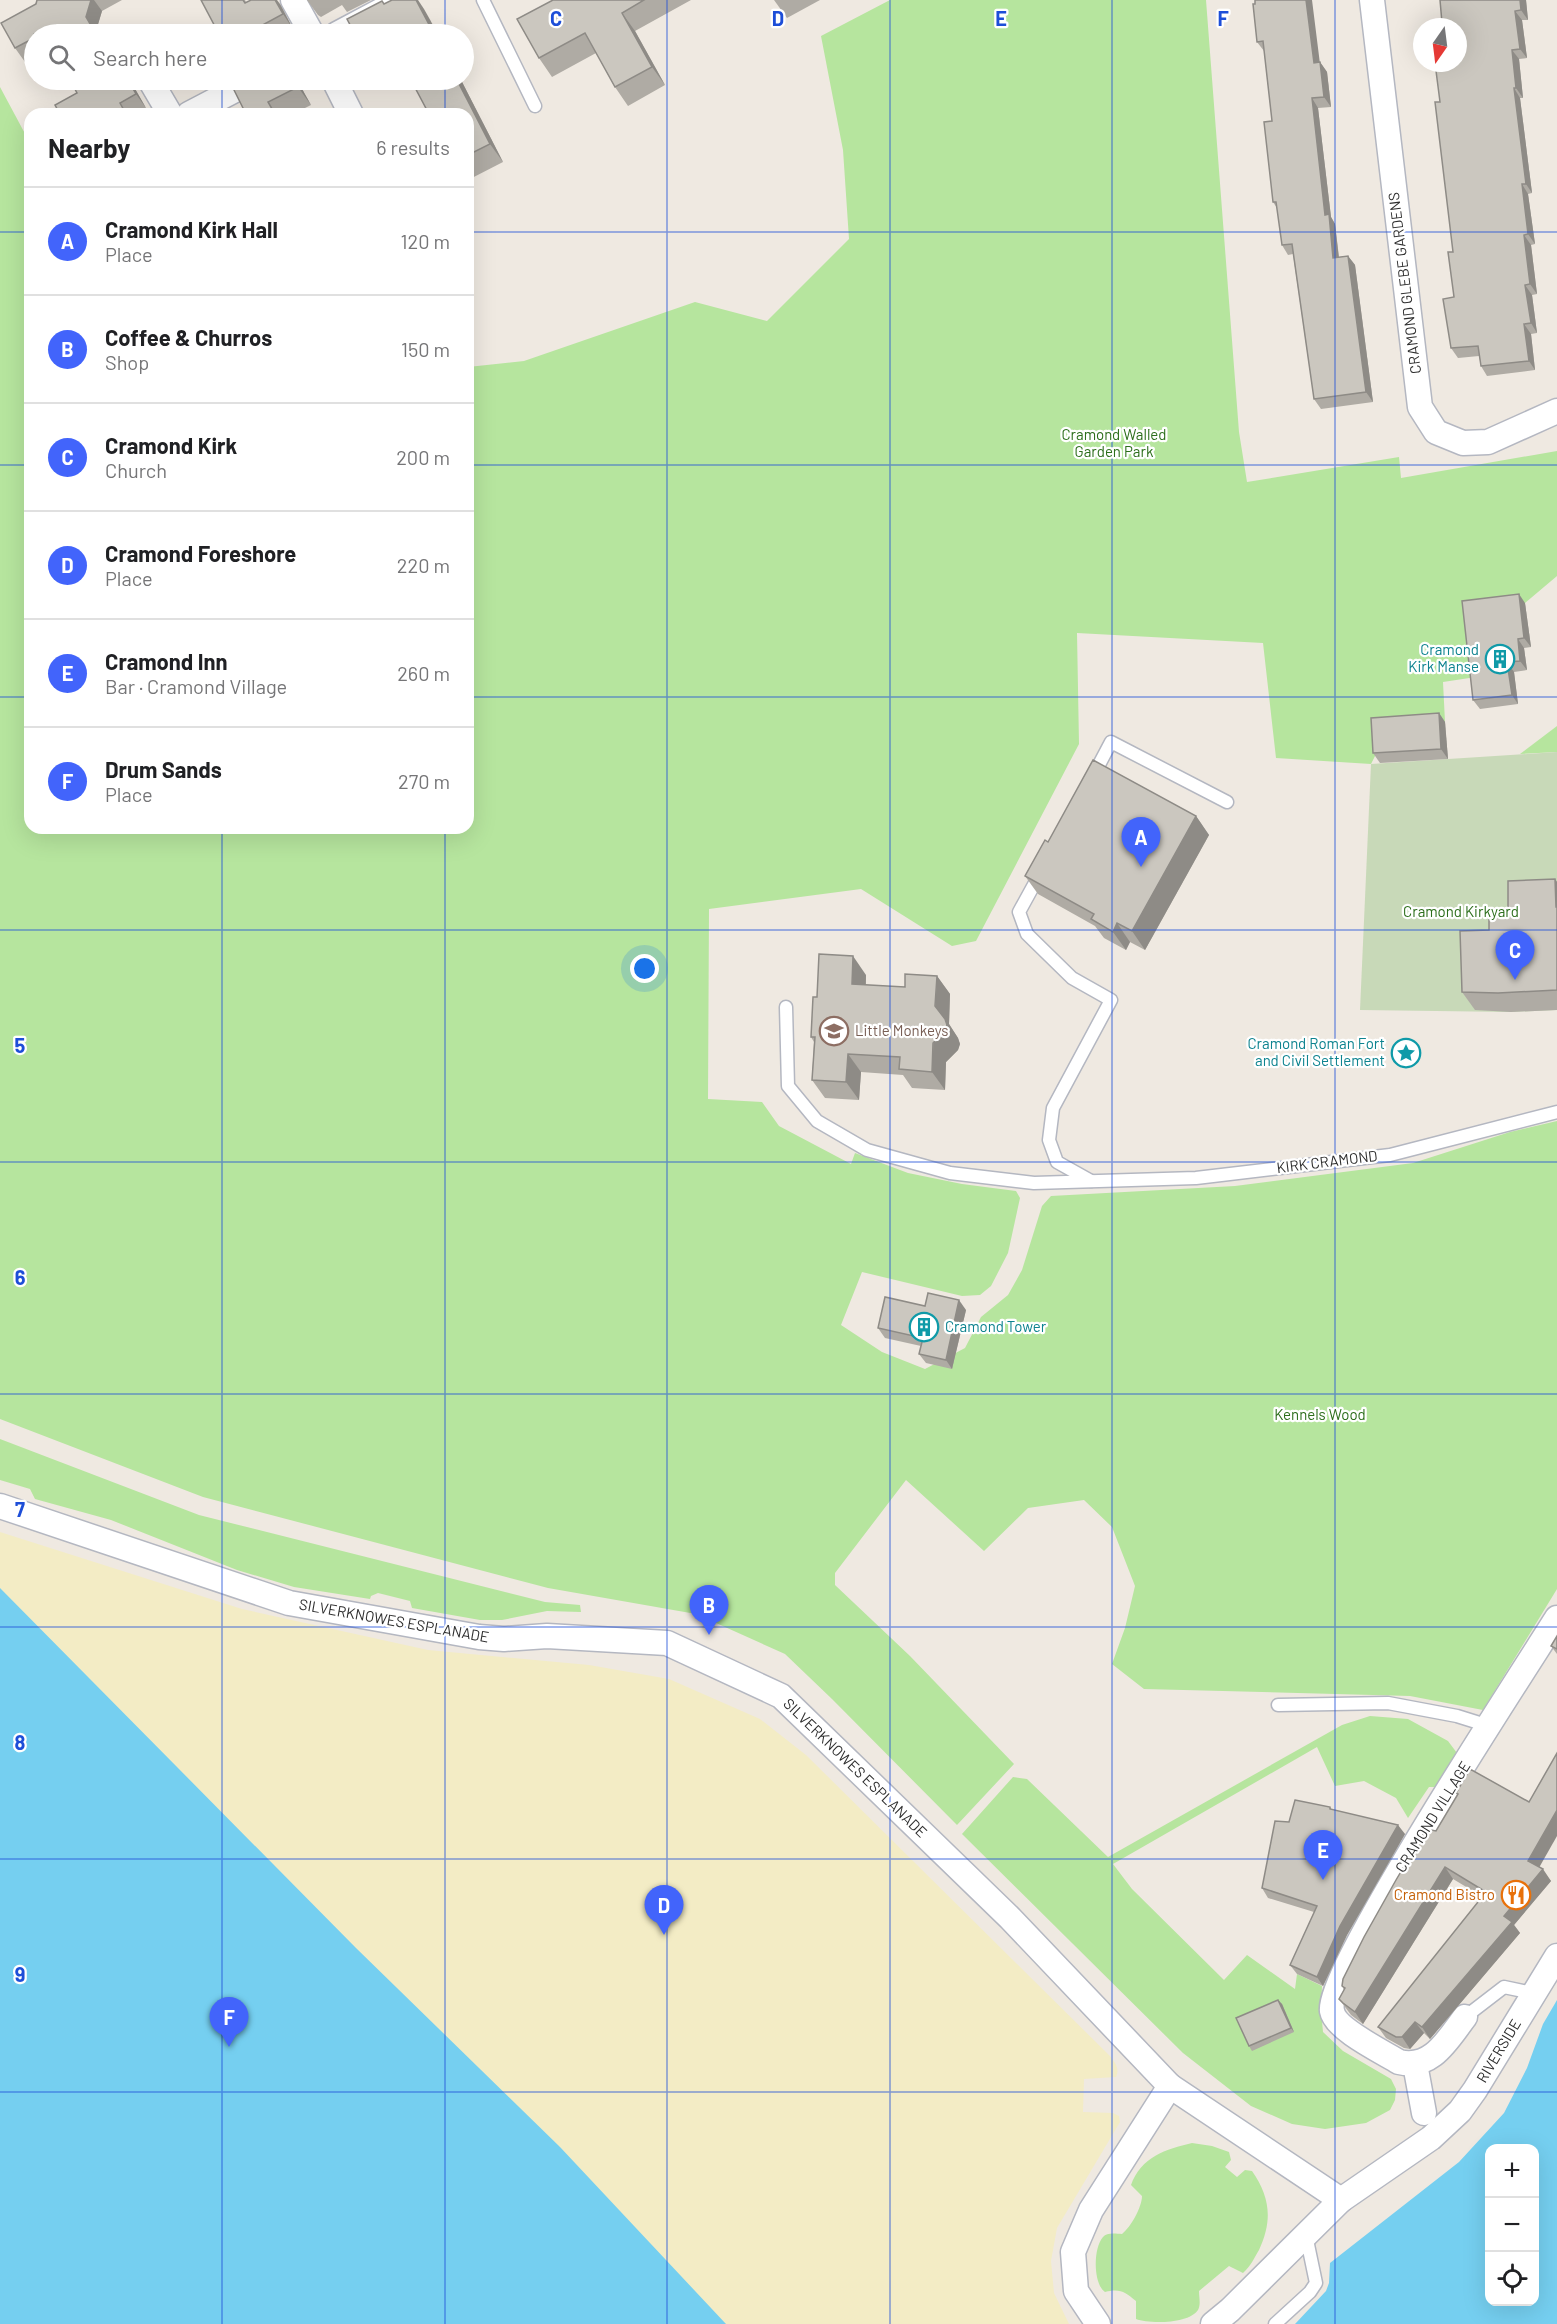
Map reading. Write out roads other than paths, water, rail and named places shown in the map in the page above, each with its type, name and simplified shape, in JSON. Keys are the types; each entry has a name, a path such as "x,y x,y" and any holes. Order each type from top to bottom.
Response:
{"street":[{"path":"293,0 306,24"},
{"path":"356,24 401,0"},
{"name":"CRAMOND GLEBE GARDENS","path":"1372,0 1420,407 1437,432 1463,443 1488,442 1557,411"},
{"path":"156,90 166,108"},
{"path":"200,108 235,90"},
{"path":"339,90 348,108"},
{"name":"SILVERKNOWES ESPLANADE","path":"0,1506 288,1603 479,1637 504,1639 547,1636 667,1643 781,1696 1010,1918 1170,2086 1341,2200"},
{"name":"CRAMOND VILLAGE","path":"1414,2064 1399,2062 1342,2026 1332,2014 1332,1998 1387,1890 1557,1618"},
{"name":"RIVERSIDE","path":"1341,2200 1431,2138 1460,2111 1557,1956"},
{"path":"1424,2113 1414,2064 1432,2057 1465,2017"},
{"path":"1098,2324 1076,2291 1073,2252 1091,2210 1170,2086"},
{"path":"1213,2324 1341,2200"}],"lane":[{"path":"483,0 535,106"},
{"path":"1084,793 1111,742 1227,802"},
{"path":"1046,862 1019,912 1027,934 1072,978 1111,1000 1053,1108 1049,1140 1058,1162 1092,1182"},
{"name":"KIRK CRAMOND","path":"786,1007 788,1086 817,1121 867,1150 950,1173 1034,1183 1196,1178 1390,1155 1557,1112"},
{"path":"1278,1705 1388,1703 1457,1716 1489,1726"},
{"path":"1465,2017 1504,1987 1533,1993"},
{"path":"1275,2324 1310,2292 1316,2283 1306,2235"}],"water":[{"path":"0,1588 356,1948 560,2147 726,2324 0,2324"},
{"path":"1557,2000 1557,2324 1295,2324 1326,2291 1329,2283 1330,2263 1459,2162 1504,2113 1527,2068 1543,2024"}],"place":[{"name":"Cramond Kirk Manse","path":"1500,659"},
{"name":"Cramond Kirk Hall","path":"1141,867"},
{"name":"Cramond Kirk","path":"1515,980"},
{"name":"Little Monkeys","path":"834,1031"},
{"name":"Cramond Roman Fort and Civil Settlement","path":"1406,1053"},
{"name":"Cramond Tower","path":"924,1327"},
{"name":"Coffee & Churros","path":"709,1635"},
{"name":"Cramond Inn","path":"1323,1880"},
{"name":"Cramond Bistro","path":"1516,1895"},
{"name":"Cramond Foreshore","path":"664,1935"},
{"name":"Drum Sands","path":"229,2047"}],"park label":[{"name":"Cramond Walled Garden Park","path":"1114,444"},
{"name":"Cramond Kirkyard","path":"1461,912"},
{"name":"Kennels Wood","path":"1320,1415"}]}
